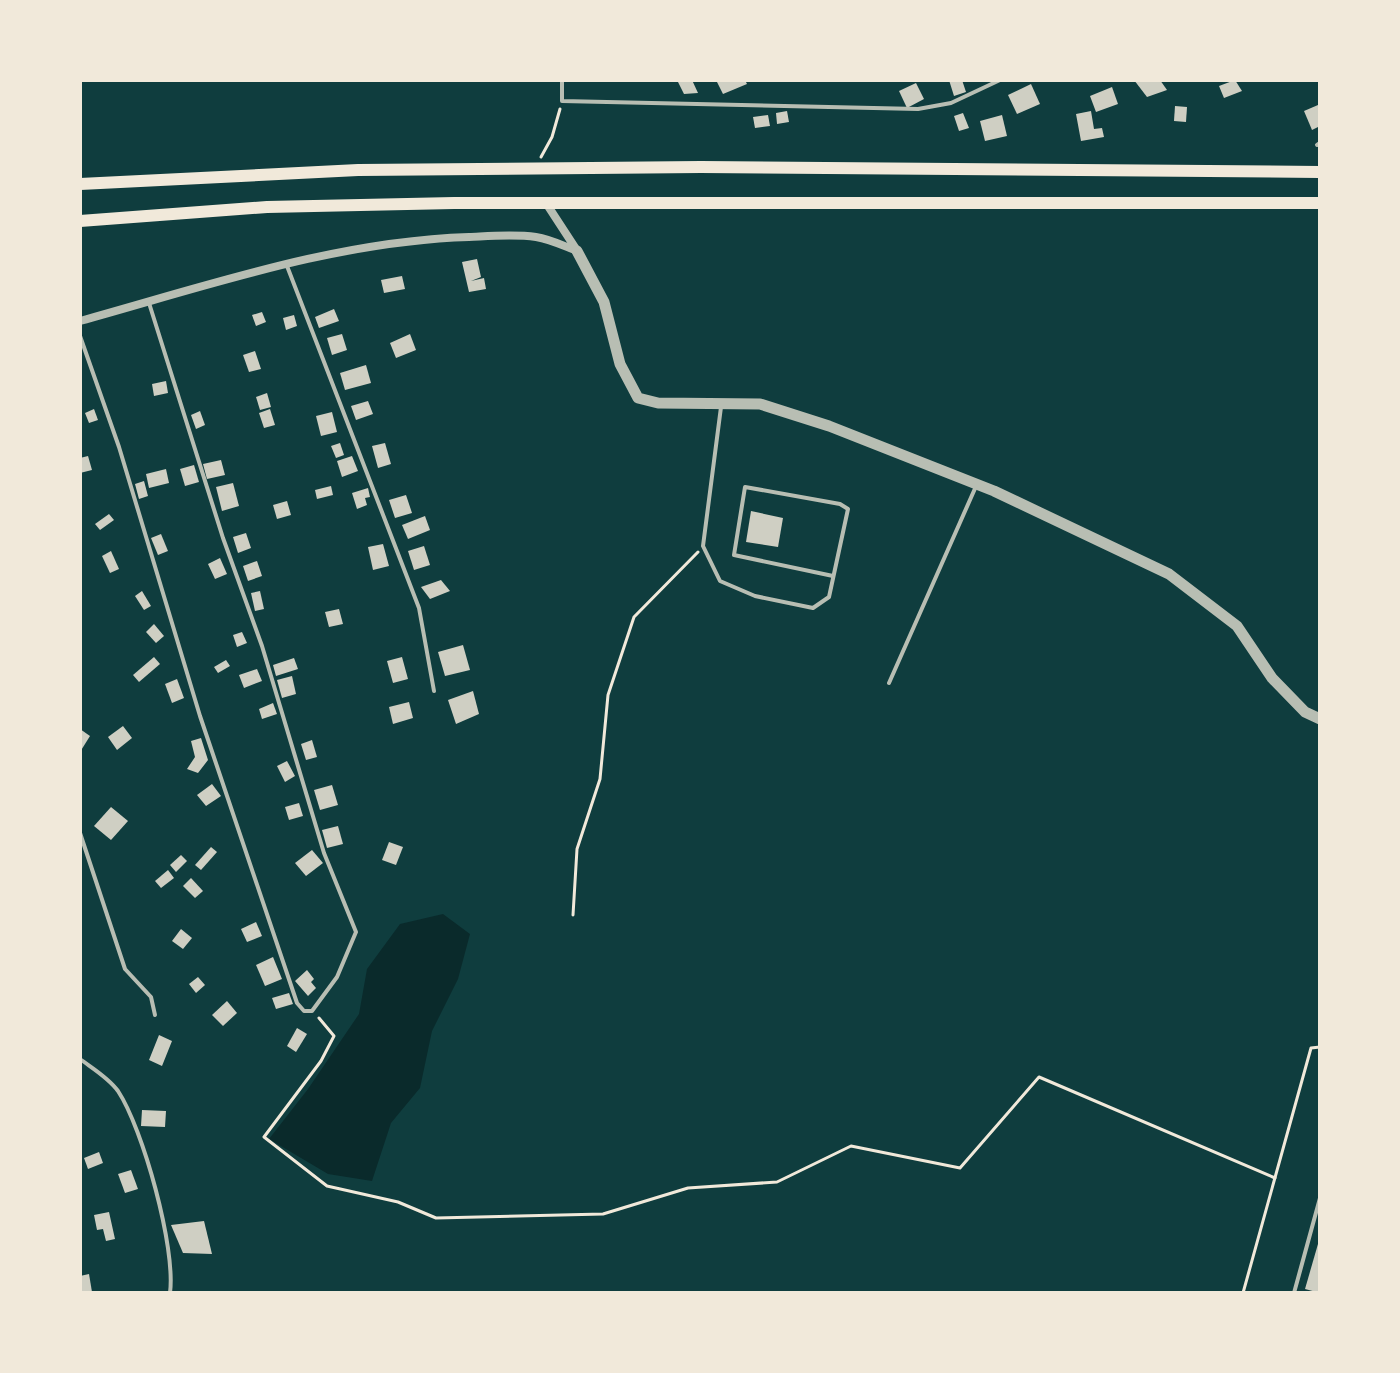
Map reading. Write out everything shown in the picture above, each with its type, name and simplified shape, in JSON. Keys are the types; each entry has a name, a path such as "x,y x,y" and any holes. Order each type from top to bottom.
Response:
{"main road":[{"path":"80,184 264,172 541,169 1320,172"},
{"path":"80,221 267,207 546,203 1320,203"}],"street":[{"path":"546,203 577,251 604,302 620,364 638,398 658,403 760,404 829,426 977,484 1169,574 1237,626 1272,678 1305,712 1320,719"},
{"path":"80,321 286,264 376,245 431,238 538,237 577,251"}],"lane":[{"path":"562,80 562,101 918,109 951,103 1000,80"},
{"path":"286,264 419,608 434,691"},
{"path":"80,336 119,447 257,889 297,1003 304,1011 312,1011 337,977 356,932 324,853 280,702 148,302"},
{"path":"721,404 703,546 720,581 755,596 813,608 829,597 848,509 840,504 745,487 734,555 833,576"},
{"path":"889,683 977,484"},
{"path":"80,833 125,969 151,997 155,1015"},
{"path":"80,1059 117,1090 143,1149 170,1252 170,1293"},
{"path":"1294,1293 1320,1198"}],"path":[{"path":"541,169 541,154 552,137 562,101"},
{"path":"573,915 577,849 600,779 608,695 634,617 703,546"},
{"path":"312,1011 334,1036 321,1061 264,1137 327,1186 398,1202 436,1218 603,1214 688,1188 777,1182 851,1146 960,1168 1039,1077 1275,1178"},
{"path":"1243,1293 1311,1048 1320,1047"}],"water":[{"path":"443,914 470,934 458,979 432,1031 420,1088 391,1123 372,1181 328,1174 269,1139 308,1089 359,1014 367,969 400,924"}],"building":[{"path":"677,80 692,80 698,93 684,94"},
{"path":"716,80 745,80 747,84 723,94"},
{"path":"949,80 962,80 966,92 954,96"},
{"path":"1134,80 1160,80 1167,90 1147,97"},
{"path":"1235,80 1242,91 1224,98 1219,86"},
{"path":"916,83 924,99 907,108 899,91"},
{"path":"1031,84 1040,104 1017,114 1008,95"},
{"path":"1112,87 1118,104 1096,112 1090,96"},
{"path":"1318,105 1320,126 1312,130 1304,111"},
{"path":"1175,106 1187,107 1186,122 1174,121"},
{"path":"787,111 789,122 777,124 776,113"},
{"path":"1091,111 1094,129 1102,128 1104,137 1081,141 1076,114"},
{"path":"963,113 969,128 959,131 954,116"},
{"path":"768,115 770,126 755,128 753,117"},
{"path":"1002,115 1007,136 985,141 980,121"},
{"path":"477,259 481,277 471,281 484,278 486,289 469,292 462,262"},
{"path":"402,276 405,289 384,293 381,280"},
{"path":"334,309 339,321 319,328 315,317"},
{"path":"262,312 266,322 256,326 252,315"},
{"path":"294,315 297,326 286,330 283,318"},
{"path":"342,334 347,350 332,355 327,338"},
{"path":"410,334 416,350 396,358 390,343"},
{"path":"255,351 261,369 249,372 243,355"},
{"path":"366,365 371,383 345,390 340,373"},
{"path":"166,381 168,393 154,396 152,384"},
{"path":"267,393 271,407 260,410 256,397"},
{"path":"368,401 373,414 356,420 351,406"},
{"path":"94,409 98,420 89,423 85,413"},
{"path":"270,409 275,425 264,428 259,413"},
{"path":"200,411 205,425 196,429 191,415"},
{"path":"332,412 337,432 321,436 316,416"},
{"path":"340,443 344,455 336,458 331,446"},
{"path":"385,443 391,464 378,468 372,446"},
{"path":"88,456 92,470 80,473 80,458"},
{"path":"352,456 358,471 342,477 337,461"},
{"path":"221,460 225,475 207,479 203,464"},
{"path":"194,465 199,482 185,486 180,469"},
{"path":"166,469 169,483 149,488 146,474"},
{"path":"144,481 148,496 139,499 135,484"},
{"path":"233,483 239,506 222,511 216,487"},
{"path":"331,486 333,495 317,499 315,490"},
{"path":"368,488 370,497 365,498 367,505 357,509 352,493"},
{"path":"406,495 412,513 395,518 389,500"},
{"path":"287,501 291,515 277,519 273,505"},
{"path":"751,511 783,518 778,547 746,542"},
{"path":"109,514 114,520 100,530 95,524"},
{"path":"425,516 430,530 408,539 402,525"},
{"path":"246,533 251,548 238,553 233,537"},
{"path":"161,534 168,551 158,555 151,538"},
{"path":"383,544 389,566 373,570 368,547"},
{"path":"424,546 430,565 414,570 408,551"},
{"path":"111,551 119,569 110,573 102,556"},
{"path":"220,558 227,574 215,579 208,564"},
{"path":"257,561 262,576 248,581 243,566"},
{"path":"441,580 450,591 430,599 421,587"},
{"path":"142,591 151,606 144,610 135,596"},
{"path":"260,591 264,609 255,611 251,593"},
{"path":"339,609 343,624 329,627 325,612"},
{"path":"154,624 164,636 156,643 146,632"},
{"path":"242,632 247,643 237,647 233,635"},
{"path":"463,645 470,670 445,676 438,652"},
{"path":"154,657 160,664 139,682 133,675"},
{"path":"402,657 408,679 393,683 387,661"},
{"path":"294,658 298,669 276,676 273,665"},
{"path":"226,660 230,666 218,673 214,667"},
{"path":"257,669 262,681 244,688 239,675"},
{"path":"292,676 296,694 282,698 277,680"},
{"path":"177,679 184,698 172,703 165,684"},
{"path":"473,691 479,714 456,724 448,700"},
{"path":"409,702 413,718 393,724 389,707"},
{"path":"273,703 277,714 262,719 259,709"},
{"path":"123,726 132,738 117,750 108,737"},
{"path":"80,729 90,736 80,752"},
{"path":"201,738 208,760 198,773 187,769 195,757 191,741"},
{"path":"312,740 317,757 306,760 301,744"},
{"path":"287,761 295,776 285,782 277,766"},
{"path":"212,784 221,796 206,806 197,795"},
{"path":"332,785 338,805 320,810 314,790"},
{"path":"299,803 303,816 289,820 285,807"},
{"path":"111,807 128,821 111,840 94,826"},
{"path":"338,826 343,844 327,848 322,830"},
{"path":"389,842 403,847 396,865 382,860"},
{"path":"211,847 217,852 201,870 195,865"},
{"path":"312,850 323,863 306,876 295,863"},
{"path":"181,855 187,861 176,872 170,865"},
{"path":"168,870 174,878 161,888 155,881"},
{"path":"191,878 203,891 195,898 183,886"},
{"path":"256,922 262,936 247,942 241,929"},
{"path":"181,929 192,938 183,949 172,941"},
{"path":"273,957 282,979 265,986 256,965"},
{"path":"307,970 316,988 308,996 295,981"},
{"path":"198,977 205,985 196,993 189,984"},
{"path":"289,993 293,1004 276,1009 272,998"},
{"path":"227,1001 237,1013 223,1026 212,1015"},
{"path":"297,1028 307,1034 296,1052 287,1046"},
{"path":"159,1035 172,1041 162,1066 149,1060"},
{"path":"142,1110 166,1111 165,1127 141,1126"},
{"path":"99,1152 103,1163 88,1169 84,1158"},
{"path":"131,1170 138,1189 125,1193 118,1174"},
{"path":"109,1212 115,1239 106,1241 103,1229 97,1230 94,1215"},
{"path":"204,1221 212,1254 183,1253 171,1225"},
{"path":"1320,1237 1320,1293 1305,1289"},
{"path":"89,1274 92,1292 80,1293 80,1276"}]}
